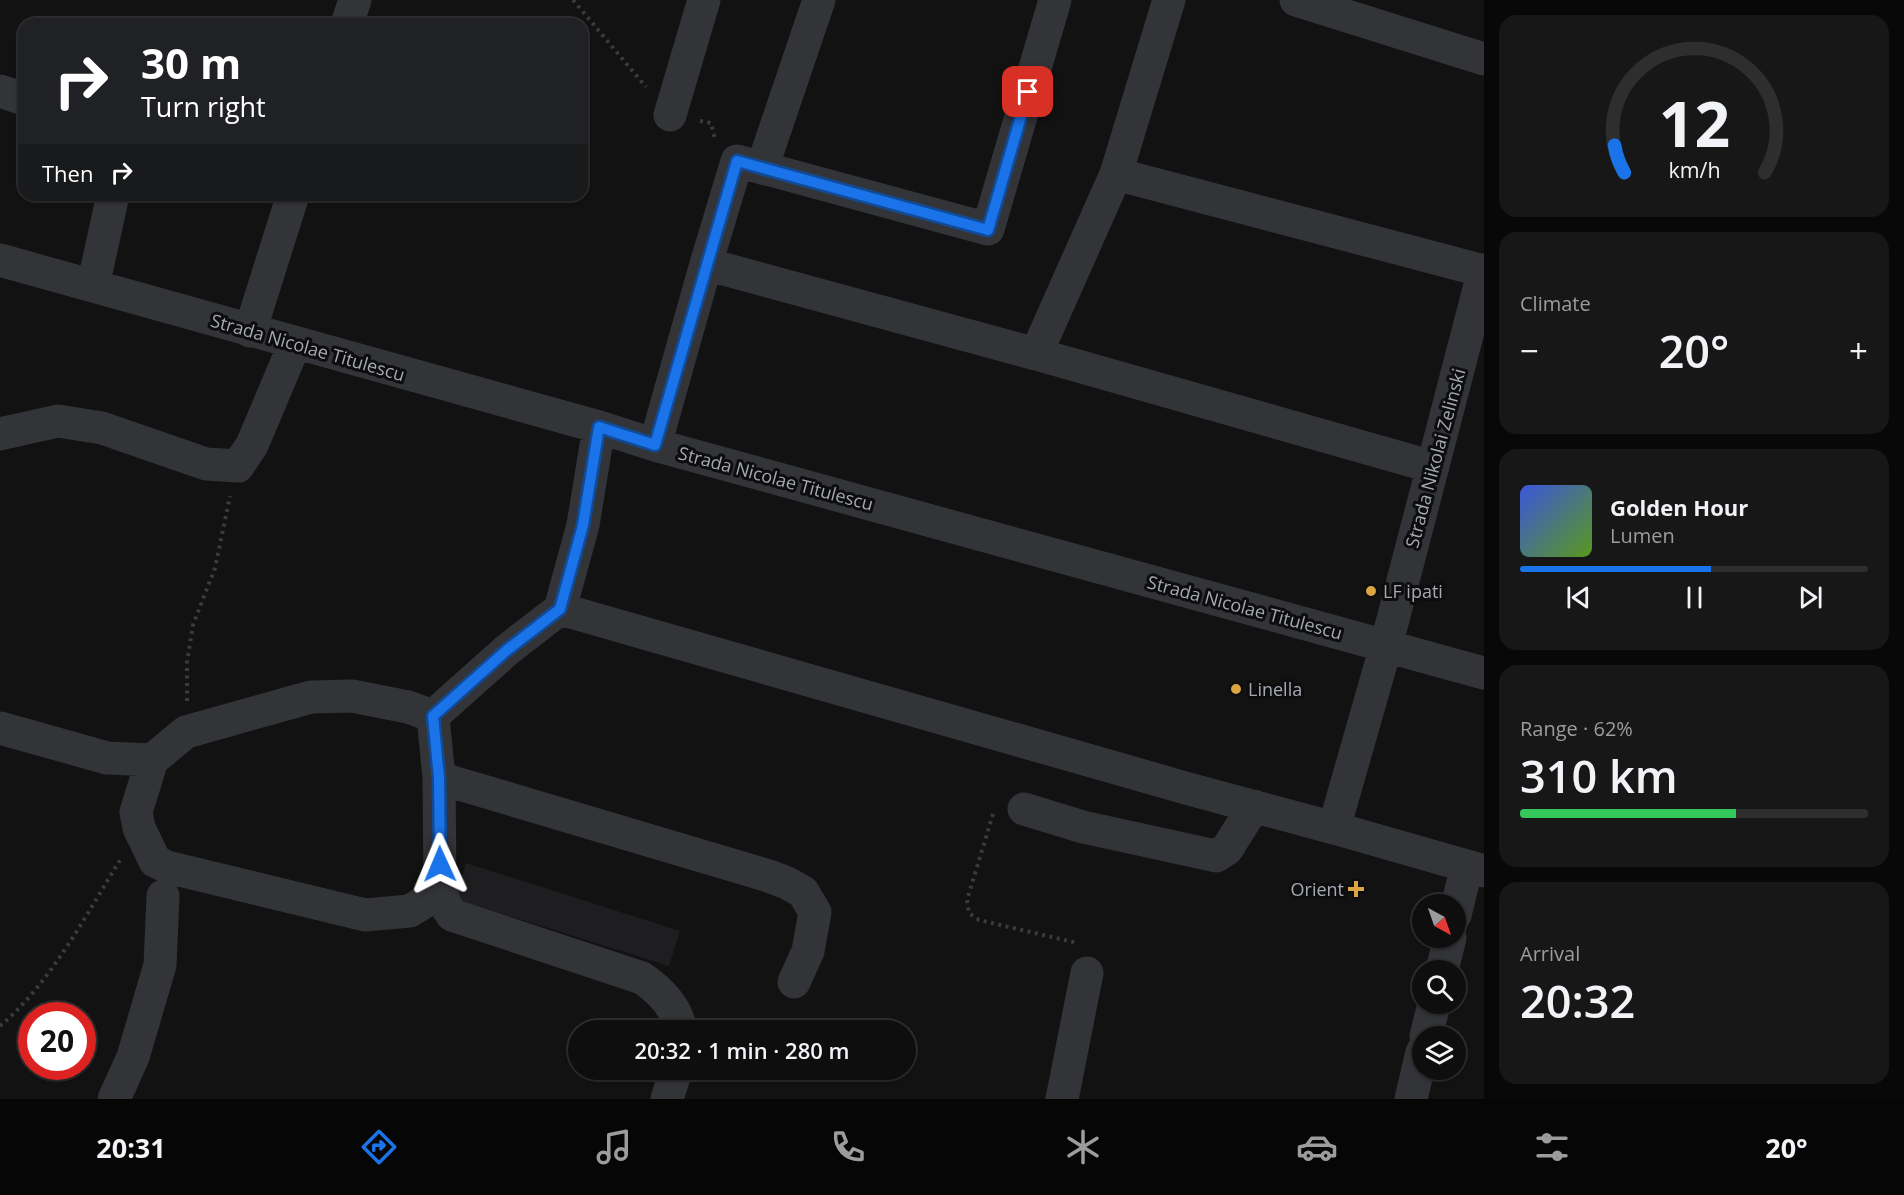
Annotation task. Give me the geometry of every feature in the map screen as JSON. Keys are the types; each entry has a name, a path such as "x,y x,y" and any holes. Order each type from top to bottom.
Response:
{"street":[{"path":"349,18 355,0"},
{"path":"670,115 704,0"},
{"path":"762,168 819,0"},
{"path":"655,445 737,161 988,230 1055,0"},
{"path":"1036,354 1116,174 1169,0"},
{"path":"1296,0 1341,7 1484,59"},
{"path":"0,91 18,97"},
{"path":"1116,174 1484,271"},
{"path":"93,286 111,201"},
{"path":"250,331 291,201"},
{"name":"Strada Nicolae Titulescu","path":"0,260 599,427 655,445 1484,673"},
{"path":"706,264 1036,354 1433,467"},
{"name":"Strada Nikolai Zelinski","path":"1334,828 1386,646 1484,271"},
{"path":"0,434 58,421 102,428 206,465 238,466 252,445 295,343"},
{"path":"433,716 507,650 560,609 583,525 599,427"},
{"path":"560,609 1475,869 1464,894"},
{"path":"433,716 408,707 352,696 311,697 186,732 152,760 136,812 139,828 155,861 167,867 366,915 410,911 447,903 642,978 655,986 664,996 678,1020"},
{"path":"433,716 447,903"},
{"path":"0,728 107,758 152,760"},
{"path":"439,778 787,883 803,892 815,912 808,951 794,982"},
{"path":"1024,809 1083,827 1216,856 1227,849 1254,806"},
{"path":"114,1099 133,1057 160,965 163,896"},
{"path":"1062,1099 1087,973"},
{"path":"667,1099 673,1080"},
{"path":"1411,1099 1415,1080"}],"path":[{"path":"186,732 187,662 193,626 215,568 238,466"},
{"path":"1024,809 1008,804 993,811 967,900 969,913 979,920 1073,942 1088,953 1087,973"},
{"path":"0,1026 57,963 139,828"}],"shaded area":[{"path":"466,863 680,931 669,966 455,899"}],"place":[{"name":"LF ipati","path":"1371,591"},
{"name":"Linella","path":"1236,689"},
{"name":"Orient","path":"1356,889"}],"route":[{"path":"440,864 439,778 433,716 507,650 560,609 583,525 599,427 655,445 737,161 988,230 1028,92"}]}
